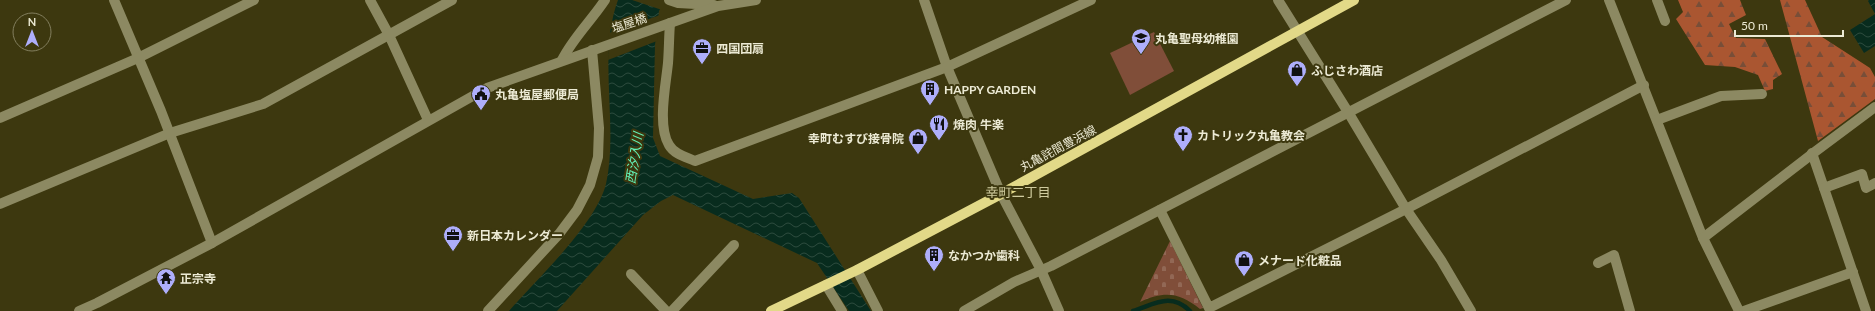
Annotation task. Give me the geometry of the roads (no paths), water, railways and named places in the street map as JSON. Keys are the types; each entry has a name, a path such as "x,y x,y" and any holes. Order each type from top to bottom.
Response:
{"main road":[{"name":"丸亀詫間豊浜線","path":"771,311 857,270 1001,194 1354,0"}],"street":[{"path":"114,0 170,133 212,243"},
{"path":"0,118 138,58 254,0"},
{"path":"370,0 389,36 428,120"},
{"path":"0,204 170,133 263,104 452,0"},
{"path":"562,60 570,44 594,17 605,0"},
{"path":"670,0 678,3 721,3 756,0"},
{"path":"924,0 947,67 1001,194 1041,270 1059,311"},
{"path":"668,24 668,64 664,88 664,134 669,145 675,152 694,161 947,67 1091,0"},
{"path":"1278,0 1406,209 1441,260 1471,311"},
{"path":"964,311 1014,282 1051,266 1566,0"},
{"path":"1609,0 1644,85 1703,238 1739,311"},
{"path":"1657,0 1664,21"},
{"name":"塩屋橋","path":"79,311 99,307 487,88 562,60 668,24 721,3"},
{"path":"488,311 558,234 577,210 590,185 598,156 599,128 597,48"},
{"path":"1160,210 1209,308 1406,209 1644,85"},
{"path":"1657,120 1721,96 1762,94"},
{"path":"1703,238 1812,153 1875,107"},
{"path":"1812,153 1866,311"},
{"path":"1824,188 1862,174 1866,188 1875,182"},
{"path":"672,311 734,245"},
{"path":"1598,263 1614,255 1630,311"},
{"path":"857,270 878,311"},
{"path":"1744,311 1853,272"},
{"path":"631,274 666,311"},
{"path":"826,285 842,311"}],"water":[{"name":"西汐入川","path":"618,0 665,0 659,11 655,45 653,138 660,156 753,199 792,193 799,198 871,311 849,311 817,263 673,195 661,201 643,215 557,311 509,311 564,250 591,216 600,200 606,184 610,138 608,67 609,44 612,22"},
{"path":"1875,0 1875,14 1868,1"},
{"path":"1875,14 1875,46 1864,53 1850,30"}],"waterway":[{"path":"1133,311 1163,301 1176,302 1183,305 1190,311"}],"place":[{"name":"丸亀聖母幼稚園","path":"1141,55"},
{"name":"四国団扇","path":"702,65"},
{"name":"ふじさわ酒店","path":"1297,87"},
{"name":"HAPPY GARDEN","path":"930,106"},
{"name":"丸亀塩屋郵便局","path":"481,111"},
{"name":"焼肉 牛楽","path":"939,141"},
{"name":"カトリック丸亀教会","path":"1183,152"},
{"name":"幸町むすび接骨院","path":"918,155"},
{"name":"新日本カレンダー","path":"453,252"},
{"name":"なかつか歯科","path":"934,272"},
{"name":"メナード化粧品","path":"1244,277"},
{"name":"正宗寺","path":"166,295"}],"district":[{"name":"幸町二丁目","path":"1018,192"}]}
